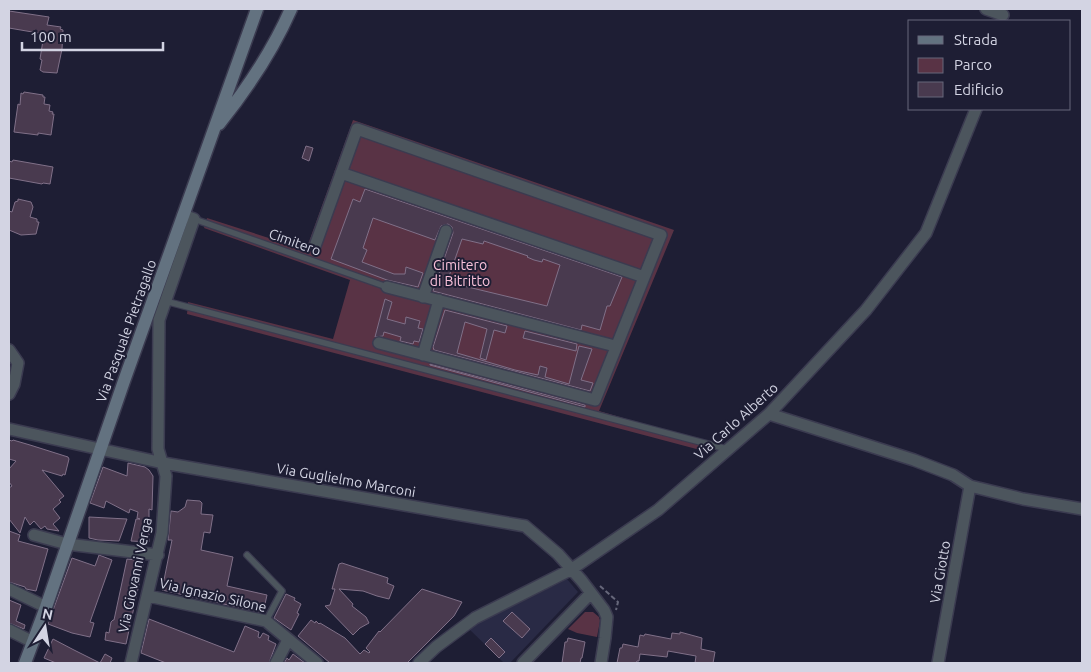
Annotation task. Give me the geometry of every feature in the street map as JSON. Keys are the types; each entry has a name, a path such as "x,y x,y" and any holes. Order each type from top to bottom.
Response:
{"main road":[{"name":"Via Pasquale Pietragallo","path":"25,663 100,450 153,318 189,217 212,134 258,9"},
{"path":"212,134 243,94 287,12"}],"street":[{"path":"986,9 1003,15"},
{"name":"Via Carlo Alberto","path":"418,663 475,618 572,569 658,510 769,414 866,310 926,233 976,110"},
{"path":"315,246 357,129 661,235 595,400 379,342"},
{"path":"341,173 644,277"},
{"name":"Via Giovanni Verga","path":"131,663 158,555 162,533 166,476 158,449 153,318 165,301 189,217"},
{"path":"423,297 446,231"},
{"path":"388,287 615,346"},
{"path":"423,355 438,300"},
{"path":"9,350 18,363 14,384 9,394"},
{"path":"769,414 914,460 953,475 970,486 1023,500 1082,509"},
{"name":"Via Guglielmo Marconi","path":"9,428 163,463 526,526 572,569 604,610 606,638 601,663"},
{"name":"Via Giotto","path":"938,663 970,486"},
{"path":"34,535 67,544 158,555"},
{"path":"9,589 46,607"},
{"path":"523,663 591,593"},
{"name":"Via Ignazio Silone","path":"148,596 266,621 317,663"},
{"path":"9,630 33,642"},
{"path":"276,663 288,640"}],"lane":[{"name":"Cimitero","path":"189,217 388,287"},
{"path":"165,301 727,449"},
{"path":"247,554 282,591 266,621"}],"shaded area":[{"path":"567,579 578,592 510,663 504,663 468,628 530,598"}],"green space":[{"name":"Cimitero di Bitritto","path":"353,120 674,230 599,411 709,443 704,451 187,314 188,302 333,339 350,280 204,228 207,218 306,250"},
{"path":"585,612 593,612 599,617 597,637 568,629"}],"building":[{"path":"9,11 49,17 47,25 61,27 60,29 63,30 62,49 57,73 40,70 44,34 9,28"},
{"path":"24,92 45,97 44,104 50,105 49,111 54,114 51,135 14,132 18,104 20,105 21,93 23,94"},
{"path":"306,146 313,148 309,161 302,158"},
{"path":"13,160 53,167 50,184 9,178 9,161 12,162"},
{"path":"365,189 622,277 610,306 607,306 600,330 582,325 581,330 433,291 453,233 452,227 448,224 441,226 435,240 373,218 363,248 367,250 362,262 394,274 405,274 406,267 423,273 418,287 387,280 331,259 353,199 360,202","holes":["462,239 483,244 484,241 528,256 534,260 542,262 543,259 560,265 547,306 447,282"]},
{"path":"18,199 31,202 33,207 30,217 37,219 37,222 39,222 36,234 21,235 9,230 9,211 12,212"},
{"path":"385,299 392,302 387,319 405,324 406,317 420,321 418,328 423,329 419,342 414,341 413,344 400,341 401,337 384,332 383,336 375,337"},
{"path":"445,310 507,326 505,333 494,330 486,360 480,358 487,329 465,322 457,353 515,370 538,375 540,366 547,368 545,377 569,384 579,346 592,349 581,380 593,383 590,391 434,350 433,347"},
{"path":"525,331 577,344 576,351 523,338"},
{"path":"430,365 585,405 585,407"},
{"path":"9,440 68,457 65,475 63,474 62,476 42,470 64,496 59,500 61,502 53,509 60,518 53,524 59,531 47,529 45,526 41,529 34,521 30,525 25,517 20,533 9,519 9,488 12,486 9,482 9,469 16,461 9,459"},
{"path":"128,463 145,467 153,476 152,510 149,509 149,542 131,541 136,519 140,519 137,518 138,512 130,509 129,513 106,501 104,508 90,503 103,467 127,476"},
{"path":"187,500 200,501 202,503 201,514 213,515 210,533 204,532 201,550 233,557 227,586 267,595 263,613 162,590 172,540 168,540 171,511 178,512 185,507"},
{"path":"89,517 127,519 119,541 89,538"},
{"path":"9,531 20,535 18,541 48,549 36,591 9,582"},
{"path":"99,555 112,560 90,622 94,623 90,637 72,633 48,624 72,558 95,566"},
{"path":"127,559 144,561 126,644 105,640 106,632 109,633 111,622 114,620"},
{"path":"342,563 388,578 387,583 394,586 389,599 363,591 339,589 353,604 352,606 366,617 369,623 353,635 325,606 330,605 339,564"},
{"path":"422,589 462,602 454,616 407,663 330,663 298,636 311,620 315,623 316,621 345,638 360,654 364,650 369,653 366,648 379,631"},
{"path":"286,594 295,598 294,600 301,604 297,613 299,614 291,630 274,618"},
{"path":"9,600 21,605 16,621 25,625 24,629 9,623"},
{"path":"512,612 530,629 522,638 503,621"},
{"path":"149,619 234,652 245,626 259,632 258,637 260,638 263,633 269,636 268,640 276,644 269,663 166,663 141,653"},
{"path":"680,632 702,638 701,649 715,652 713,663 695,663 696,656 668,651 667,657 640,654 639,661 636,663 617,663 620,648 622,648 623,644 638,647 640,635 644,636 645,634 671,639 672,633 680,634"},
{"path":"491,638 505,652 499,658 485,644"},
{"path":"568,638 585,642 580,663 562,663 565,642 567,642"},
{"path":"53,639 100,663 56,663 44,658"},
{"path":"105,654 112,658 110,663 100,663"},
{"path":"293,654 305,663 284,663"}]}
